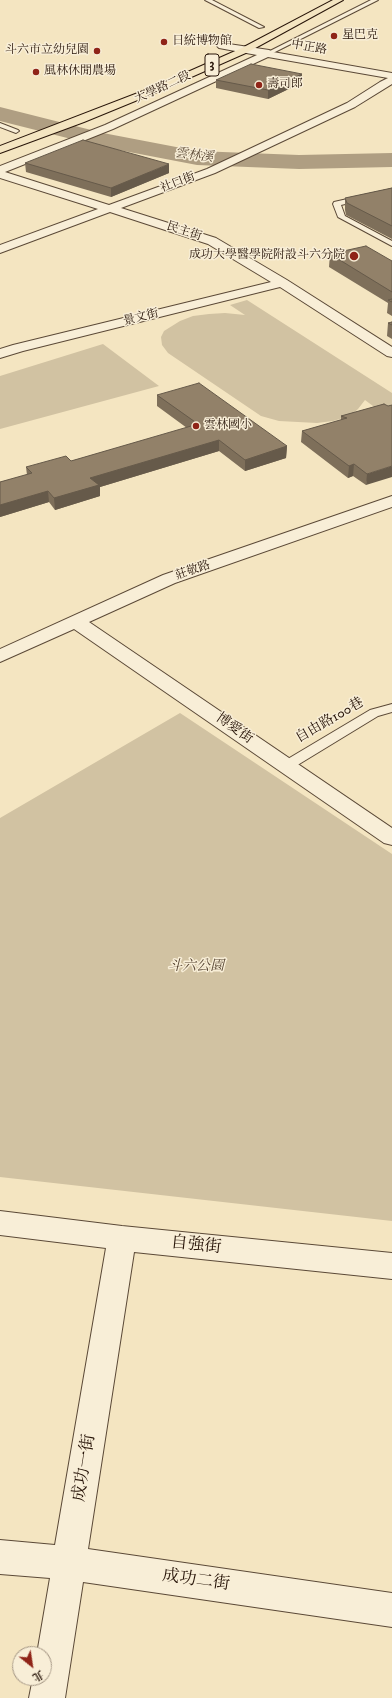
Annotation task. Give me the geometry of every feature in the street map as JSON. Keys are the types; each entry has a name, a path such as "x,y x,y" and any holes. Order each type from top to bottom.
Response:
{"main road":[{"name":"大學路二段","path":"0,150 80,120 245,50 339,0"},
{"path":"248,33 264,25"},
{"name":"3","path":"218,47 235,40"},
{"path":"0,136 22,128"}],"street":[{"name":"中正路","path":"218,47 269,53 392,76"},
{"name":"大學路二段","path":"0,170 72,143 109,127 269,53"},
{"name":"社口街","path":"0,249 211,171 350,105 382,84 392,80"},
{"name":"民主街","path":"0,174 212,241 282,283 392,353"},
{"name":"景文街","path":"0,354 18,348 282,283"},
{"path":"0,340 18,348"},
{"name":"莊敬路","path":"0,656 169,580 392,501"},
{"name":"博愛街","path":"75,621 392,838"},
{"name":"自強街","path":"0,1223 122,1238 392,1266"},
{"name":"成功一街","path":"46,1698 70,1563 122,1238"},
{"name":"成功二街","path":"0,1557 70,1563 392,1610"}],"lane":[{"path":"208,0 264,25"},
{"name":"大學路二段","path":"269,53 375,0"},
{"path":"0,125 22,128"},
{"path":"392,191 337,204 342,217 392,244"},
{"name":"自由路100巷","path":"286,766 374,713 392,708"}],"green space":[{"path":"247,300 392,393 392,408 381,412 365,400 350,416 333,421 317,423 279,421 261,416 168,353 162,345 161,337 164,331 180,321 193,316 209,314 225,313 245,315 230,305"},
{"path":"103,344 159,386 0,429 0,376"},
{"name":"斗六公園","path":"180,713 392,854 392,1221 0,1177 0,818"}],"building":[{"path":"251,64 302,74 268,90 216,80"},
{"path":"83,140 169,164 111,188 25,163"},
{"path":"392,188 392,226 347,203 345,198"},
{"path":"366,246 392,261 392,292 330,254"},
{"path":"199,383 287,446 245,460 219,440 90,478 99,485 54,498 48,491 0,505 0,482 32,473 26,467 66,456 71,461 198,424 157,395"},
{"path":"384,404 388,406 392,405 392,466 367,474 354,464 349,466 302,431 347,418 341,416"}],"waterway":[{"name":"雲林溪","path":"0,114 103,140 197,158 299,162 392,160"}],"place":[{"name":"星巴克","path":"334,36"},
{"name":"日統博物館","path":"164,42"},
{"name":"斗六市立幼兒園","path":"97,51"},
{"name":"風林休閒農場","path":"36,72"},
{"name":"壽司郎","path":"259,85"},
{"name":"成功大學醫學院附設斗六分院","path":"354,256"},
{"name":"雲林國小","path":"196,426"}]}
